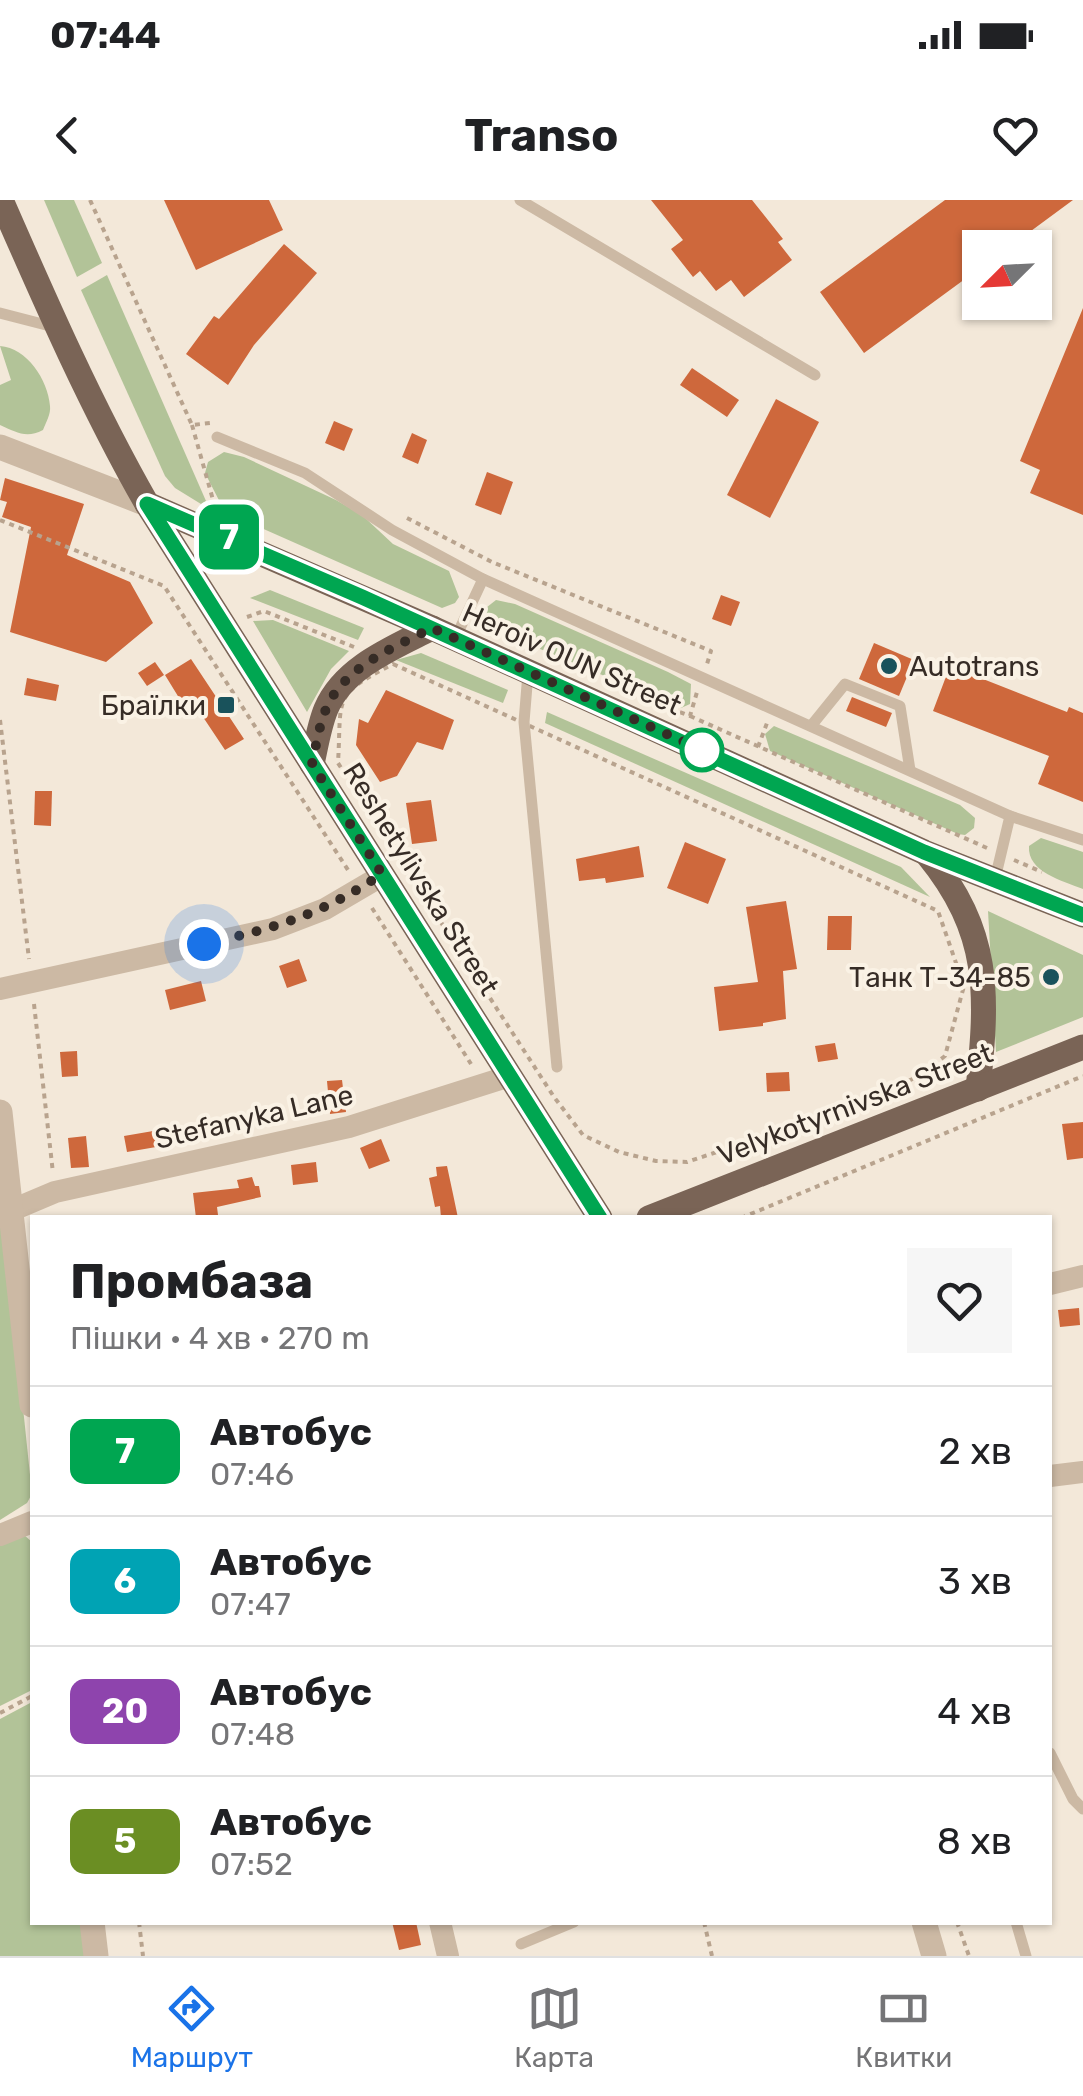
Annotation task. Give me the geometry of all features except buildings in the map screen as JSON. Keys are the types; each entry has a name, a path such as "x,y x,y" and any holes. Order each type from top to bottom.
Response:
{"main road":[{"name":"Reshetylivska Street","path":"1,200 56,328 147,504 598,1215"},
{"name":"Heroiv OUN Street","path":"147,504 443,633 924,852 998,867 1083,915"},
{"path":"312,764 324,713 342,682 376,657 443,633"},
{"path":"924,852 952,884 979,955 985,1012 978,1089"},
{"name":"Velykotyrnivska Street","path":"657,1215 1083,1048"}],"street":[{"path":"0,447 147,504"},
{"path":"0,989 274,928 325,910 382,874"},
{"name":"Stefanyka Lane","path":"5,1213 55,1192 349,1127 510,1076"},
{"path":"0,1112 5,1213 30,1391"},
{"path":"1052,1284 1083,1276"},
{"path":"1052,1476 1083,1472"},
{"path":"0,1535 30,1523"},
{"path":"92,1925 96,1956"},
{"path":"441,1925 448,1956"},
{"path":"925,1925 934,1956"}],"lane":[{"path":"520,200 815,376"},
{"path":"0,313 56,328"},
{"path":"217,437 305,472 392,530 483,579 1010,816 1083,840"},
{"path":"443,633 483,579"},
{"path":"528,672 524,722 556,1067"},
{"path":"811,726 845,684 900,706 910,770"},
{"path":"998,867 1010,816"},
{"path":"1052,1756 1073,1799 1083,1809"},
{"path":"521,1944 567,1925"},
{"path":"1017,1925 1026,1956"}],"path":[{"path":"90,200 192,425 215,508"},
{"path":"192,425 226,424"},
{"path":"392,510 492,562 710,651 690,716"},
{"path":"0,520 164,586 485,1086"},
{"path":"247,617 264,612 362,650"},
{"path":"393,664 524,722 938,910 964,986 945,1056 915,1078 830,1114 687,1162 656,1161 618,1152 583,1134 558,1104 338,763 342,698 353,685 393,664"},
{"path":"645,698 758,746 998,867 1050,876"},
{"path":"758,746 773,709"},
{"path":"748,1215 1083,1076"},
{"path":"0,1713 30,1697"},
{"path":"139,1925 142,1956"},
{"path":"705,1925 712,1956"},
{"path":"959,1925 968,1956"}],"green space":[{"path":"44,200 74,200 102,263 77,277"},
{"path":"107,275 206,501 201,504 175,488 165,476 81,290"},
{"path":"0,346 27,359 40,376 50,406 43,430 37,433 16,432 0,425 0,385 11,380"},
{"path":"224,452 244,457 362,515 393,544 449,571 459,597 442,608 225,512 205,473 208,462"},
{"path":"270,590 364,628 358,640 250,598"},
{"path":"496,600 515,604 691,684 690,704 681,708 485,626 482,611"},
{"path":"273,620 349,651 331,669 307,712 253,621"},
{"path":"421,653 508,690 503,703 396,660"},
{"path":"547,712 901,867 930,897 545,723"},
{"path":"774,726 960,805 975,818 974,828 965,835 958,834 770,751 765,734"},
{"path":"1041,838 1083,852 1083,889 1048,874 1034,863 1029,846"},
{"path":"988,911 1083,955 1083,1017 996,1052"},
{"path":"4,1225 30,1498 0,1520 0,1226"},
{"path":"23,1534 30,1540 30,1691 0,1706 0,1541"},
{"path":"30,1703 30,1925 82,1925 86,1956 0,1956 0,1719"}],"bus line":[{"name":"7","path":"598,1215 147,504 362,597 924,852 1083,915"}],"place":[{"name":"Autotrans","path":"889,666"},
{"name":"Браїлки","path":"226,705"},
{"name":"Танк Т-34-85","path":"1051,977"}],"route":[{"path":"204,944 274,928 325,910 382,874 312,764 324,713 342,682 376,657 432,628 702,750"}]}
